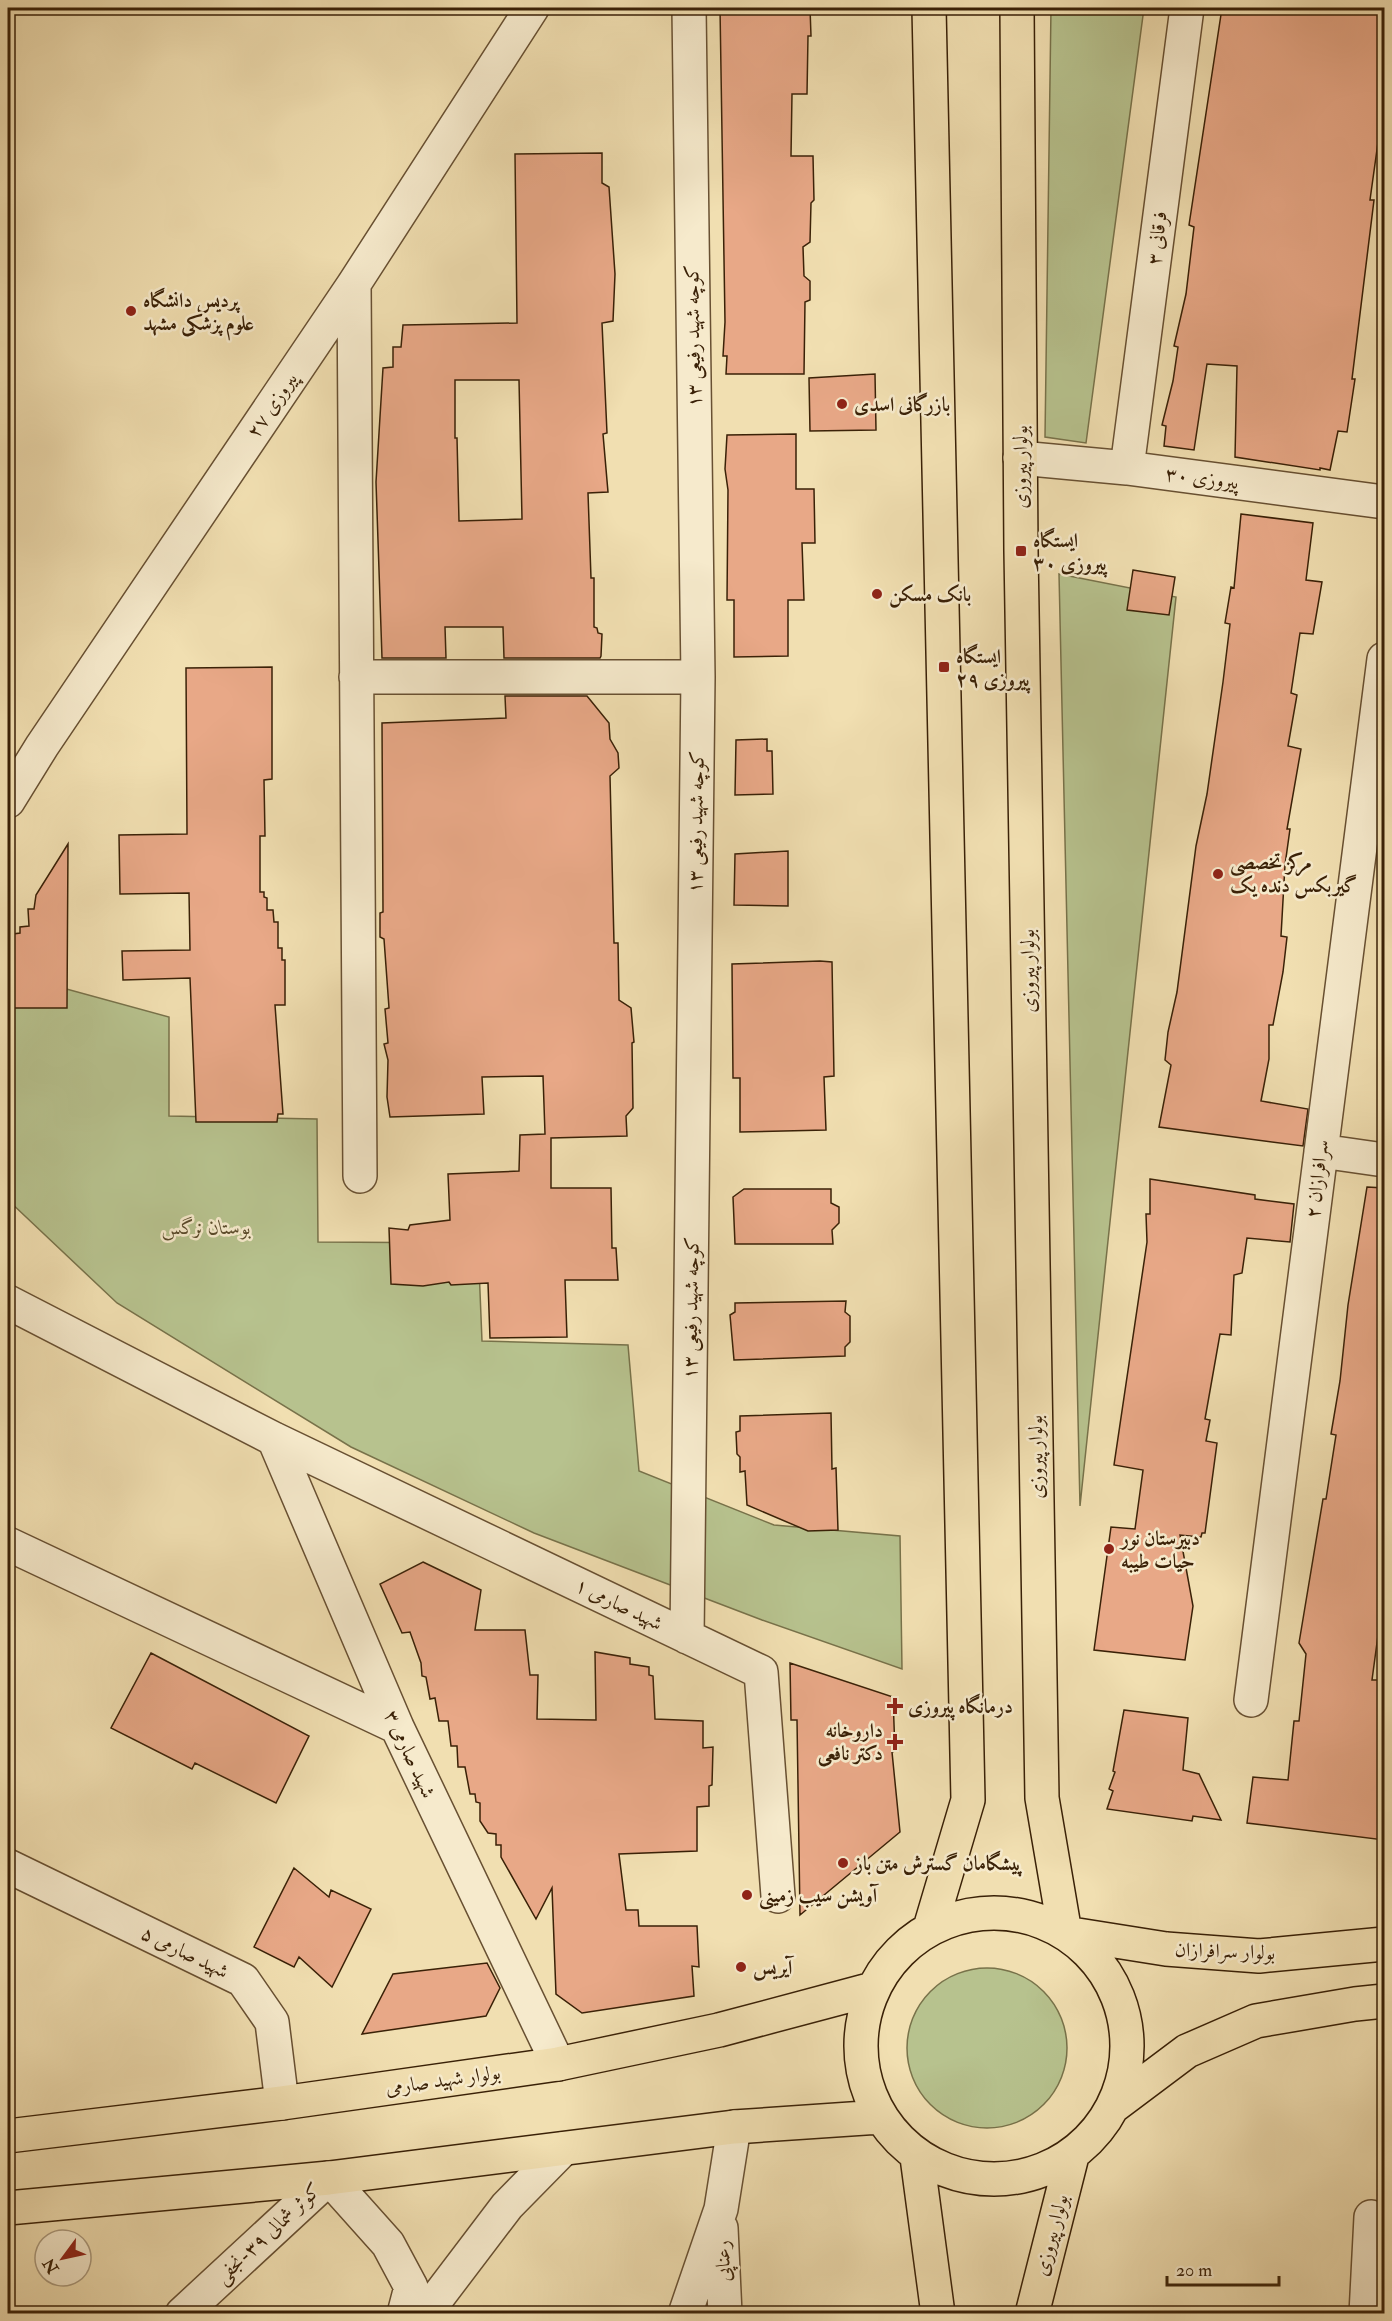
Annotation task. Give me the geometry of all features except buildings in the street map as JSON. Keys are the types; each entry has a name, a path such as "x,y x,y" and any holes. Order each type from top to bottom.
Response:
{"main road":[{"path":"929,8 968,1800 930,1928"},
{"name":"بولوار پیروزی","path":"1017,8 1020,458 1042,1798 1065,1933"},
{"path":"998,1912 1033,1918 1065,1933 1095,1959 1106,1975 1116,1991 1127,2028 1127,2067 1115,2105 1097,2133 1072,2156 1035,2174 995,2181 954,2175 917,2157 897,2139 880,2117 866,2087 860,2054 862,2020 873,1989 896,1954 930,1928 963,1916 998,1912"},
{"name":"بولوار سرافرازان","path":"1065,1933 1166,1949 1259,1956 1384,1944"},
{"name":"بولوار شهید صارمی","path":"8,2136 282,2103 558,2064 719,2030 873,1989"},
{"path":"1115,2105 1188,2051 1256,2021 1384,2001"},
{"path":"8,2208 328,2178 734,2127 880,2117"},
{"name":"بولوار پیروزی","path":"1032,2313 1072,2156"},
{"path":"917,2157 938,2313"}],"street":[{"name":"پیروزی ۲۷","path":"8,801 42,746 354,284 532,8"},
{"name":"کوچه شهید رفیعی ۱۳","path":"687,1637 698,677 689,8"},
{"name":"فرقانی ۳","path":"1127,468 1186,8"},
{"path":"354,284 360,1176"},
{"name":"پیروزی ۳۰","path":"1020,458 1127,468 1384,502"},
{"name":"سرافرازان ۲","path":"1251,1700 1384,659"},
{"path":"356,677 698,677"},
{"path":"1321,1151 1384,1160"},
{"name":"شهید صارمی ۱","path":"8,1302 274,1439 761,1672 778,1896"},
{"name":"شهید صارمی ۳","path":"274,1439 397,1727 558,2064"},
{"path":"8,1544 397,1727"},
{"name":"شهید صارمی ۵","path":"8,1866 243,1980 272,2022 282,2103"},
{"path":"685,2313 721,2209 734,2127"},
{"path":"425,2313 507,2206 563,2149"},
{"path":"328,2178 388,2244 411,2287 404,2313"},
{"name":"کوثر شمالی ۳۹-نجفی","path":"182,2313 328,2178"},
{"name":"رعناپی","path":"721,2209 725,2313"},
{"path":"1366,2313 1371,2217"}],"green space":[{"path":"1051,8 1144,8 1086,443 1045,437"},
{"path":"1059,574 1176,597 1080,1506"},
{"name":"بوستان نرگس","path":"8,973 169,1017 169,1116 317,1119 318,1242 478,1243 482,1341 628,1345 639,1471 774,1525 900,1536 902,1669 762,1620 534,1533 351,1447 117,1303 8,1200"},
{"path":"987,1968 1003,1969 1018,1974 1032,1981 1044,1991 1054,2003 1061,2017 1066,2032 1066,2064 1061,2079 1054,2093 1044,2105 1032,2115 1018,2122 1003,2127 987,2128 971,2127 956,2122 942,2115 930,2105 920,2093 913,2079 908,2064 907,2048 908,2032 913,2017 920,2003 930,1991 942,1981 956,1974 971,1969"}],"place":[{"name":"پردیس دانشگاه علوم پزشکی مشهد","path":"131,311"},
{"name":"بازرگانی اسدی","path":"842,404"},
{"name":"ایستگاه پیروزی ۳۰","path":"1021,551"},
{"name":"بانک مسکن","path":"877,594"},
{"name":"ایستگاه پیروزی ۲۹","path":"944,667"},
{"name":"مرکز تخصصی گیربکس دنده یک","path":"1218,874"},
{"name":"دبیرستان نور حیات طیبه","path":"1109,1549"},
{"name":"درمانگاه پیروزی","path":"895,1706"},
{"name":"داروخانه دکتر نافعی","path":"895,1742"},
{"name":"پیشگامان گسترش متن باز","path":"843,1863"},
{"name":"آویشن سیب زمینی","path":"747,1895"},
{"name":"آیریس","path":"741,1967"}]}
